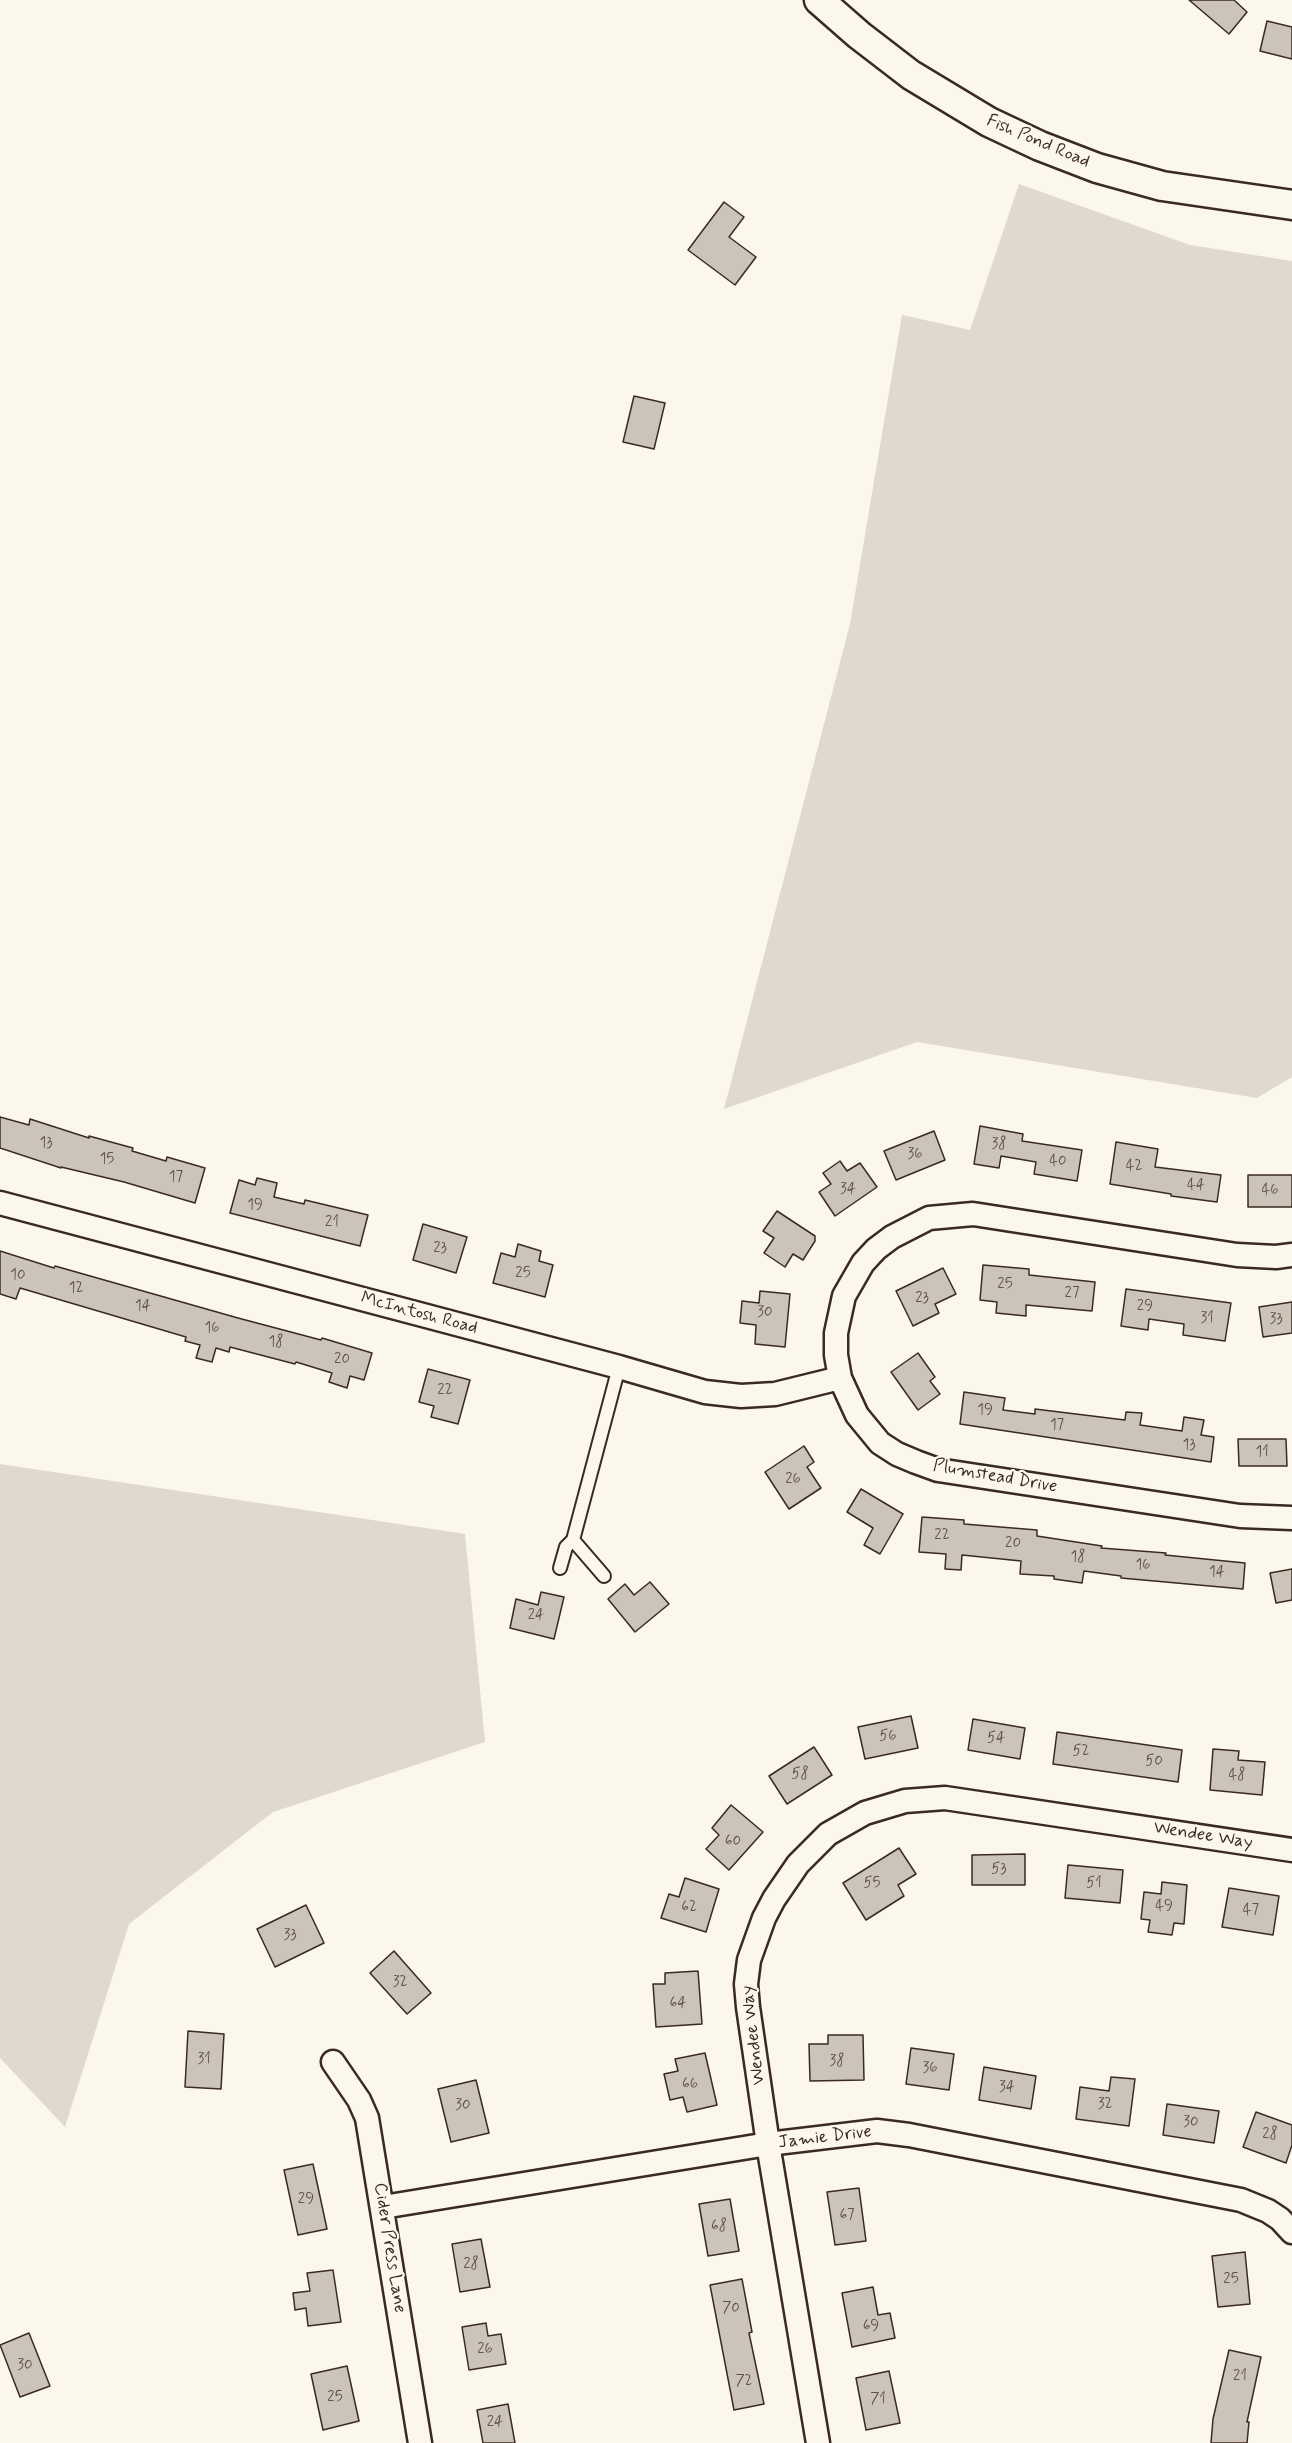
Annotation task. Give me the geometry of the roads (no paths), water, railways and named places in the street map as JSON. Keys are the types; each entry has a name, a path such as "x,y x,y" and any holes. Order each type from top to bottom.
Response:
{"street":[{"name":"Fish Pond Road","path":"819,0 886,57 921,82 989,122 1040,146 1097,168 1162,186 1292,206"},
{"name":"McIntosh Road","path":"0,1203 619,1367 705,1392 741,1396 775,1394 840,1378"},
{"name":"Plumstead Drive","path":"1292,1255 1266,1257 1237,1255 973,1214 952,1214 928,1218 876,1249 852,1278 838,1314 836,1333 836,1355 840,1378 857,1415 880,1443 897,1454 938,1470 1240,1516 1292,1518"},
{"name":"Wendee Way","path":"818,2443 768,2144 746,1984 749,1960 764,1918 785,1882 812,1849 828,1834 847,1823 885,1806 905,1801 945,1798 1292,1850"},
{"name":"Cider Press Lane","path":"333,2062 359,2100 367,2118 420,2443"},
{"name":"Jamie Drive","path":"382,2207 768,2144 862,2132 891,2131 1241,2200 1268,2211 1280,2219 1292,2232"}],"lane":[{"path":"560,1568 566,1546 573,1540 619,1367"},
{"path":"573,1540 604,1576"}]}
